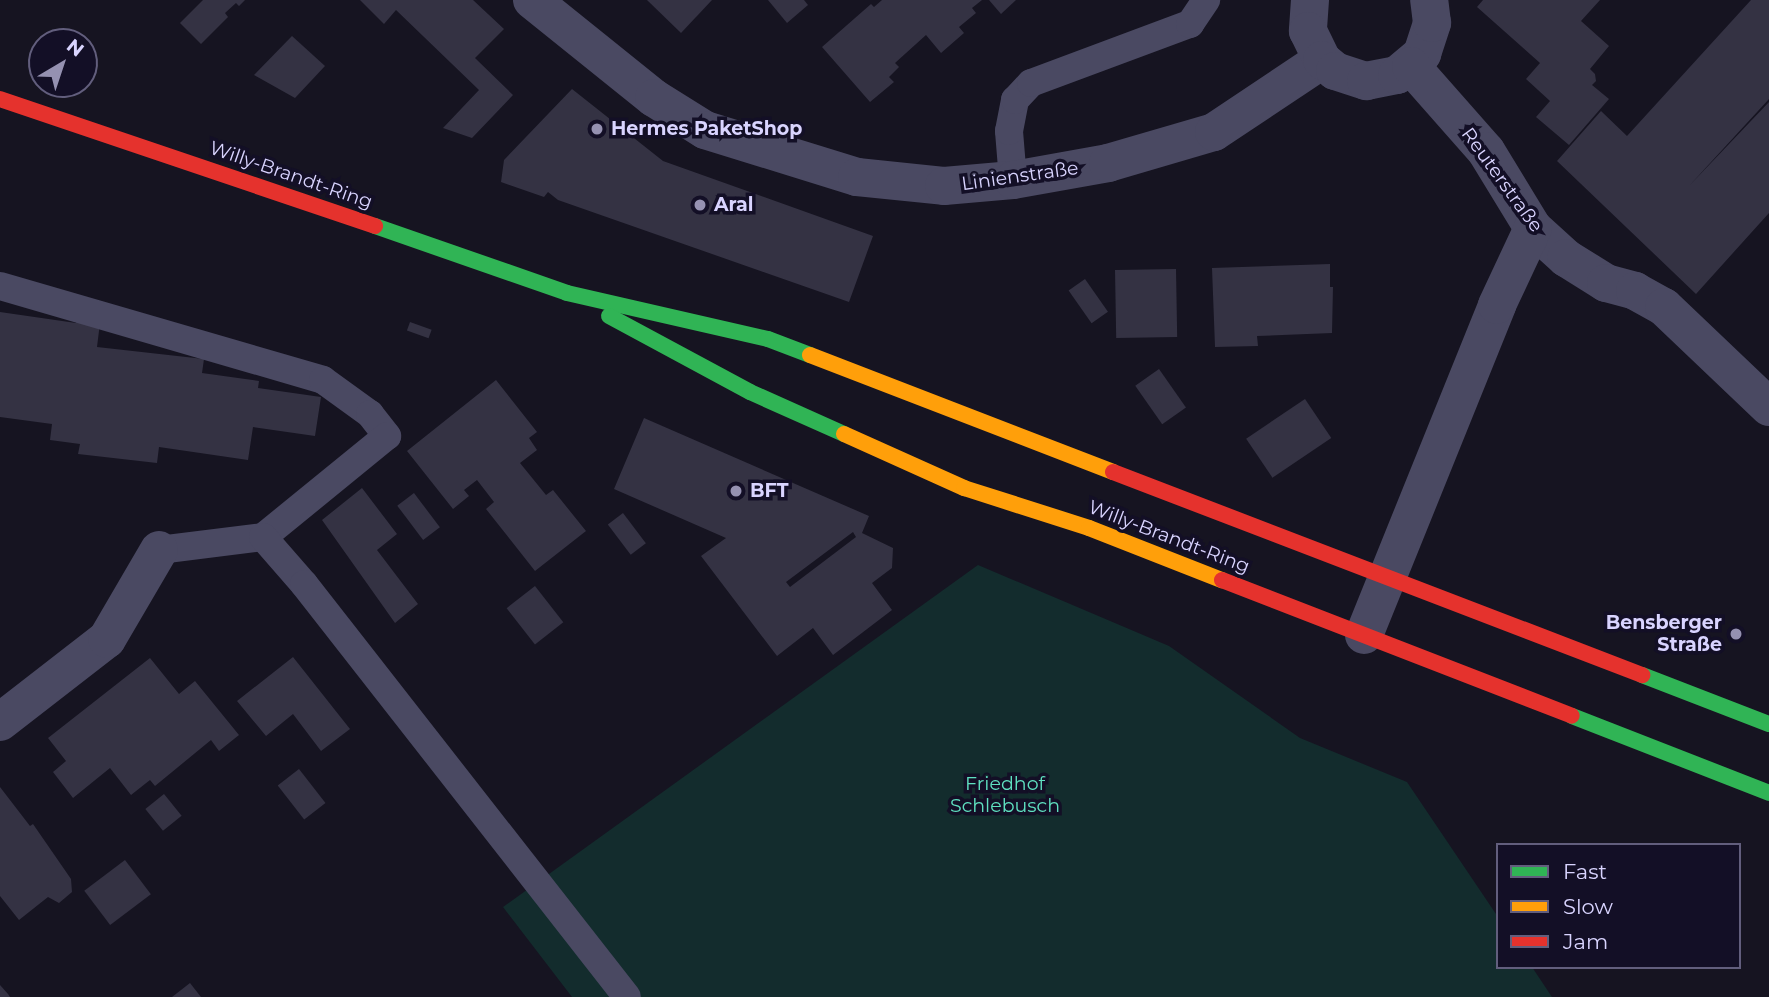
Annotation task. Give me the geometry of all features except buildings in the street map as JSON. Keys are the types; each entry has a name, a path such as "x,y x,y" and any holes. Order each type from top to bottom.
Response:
{"main road":[{"name":"Willy-Brandt-Ring","path":"0,99 282,193 567,293 768,339 1769,724"},
{"name":"Willy-Brandt-Ring","path":"567,293 750,391 964,488 1089,528 1769,793"}],"street":[{"name":"Linienstraße","path":"532,0 654,98 705,130 857,177 944,186 1013,180 1108,163 1214,132 1322,60"},
{"path":"1310,0 1308,31 1322,60 1342,75 1366,81 1382,80 1411,66 1429,39 1432,23 1429,0"},
{"name":"Reuterstraße","path":"1411,66 1486,151 1533,228 1566,258 1586,271 1664,307 1769,407"},
{"path":"1364,635 1497,305 1533,228"},
{"path":"0,722 107,639 159,550"}],"lane":[{"path":"1013,180 1009,131 1015,100 1031,83 1190,24 1206,0"},
{"path":"0,286 323,380 370,414 387,436 263,537 159,550"},
{"path":"263,537 304,584 627,997"}],"green space":[{"name":"Friedhof Schlebusch","path":"978,565 1169,646 1300,738 1407,782 1496,914 1496,969 1533,969 1552,997 572,997 503,907"}],"traffic: fast":[{"path":"375,226 567,293 768,339 810,355"},
{"path":"609,316 750,392 844,434"},
{"path":"1642,675 1769,724"},
{"path":"1572,716 1769,793"}],"traffic: slow":[{"path":"810,355 1113,472"},
{"path":"844,434 964,488 1089,528 1222,580"}],"traffic: jam":[{"path":"0,99 375,226"},
{"path":"1113,472 1642,675"},
{"path":"1222,580 1572,716"}],"place":[{"name":"Hermes PaketShop","path":"597,129"},
{"name":"Aral","path":"700,205"},
{"name":"BFT","path":"736,491"},
{"name":"Bensberger Straße","path":"1736,634"}]}
